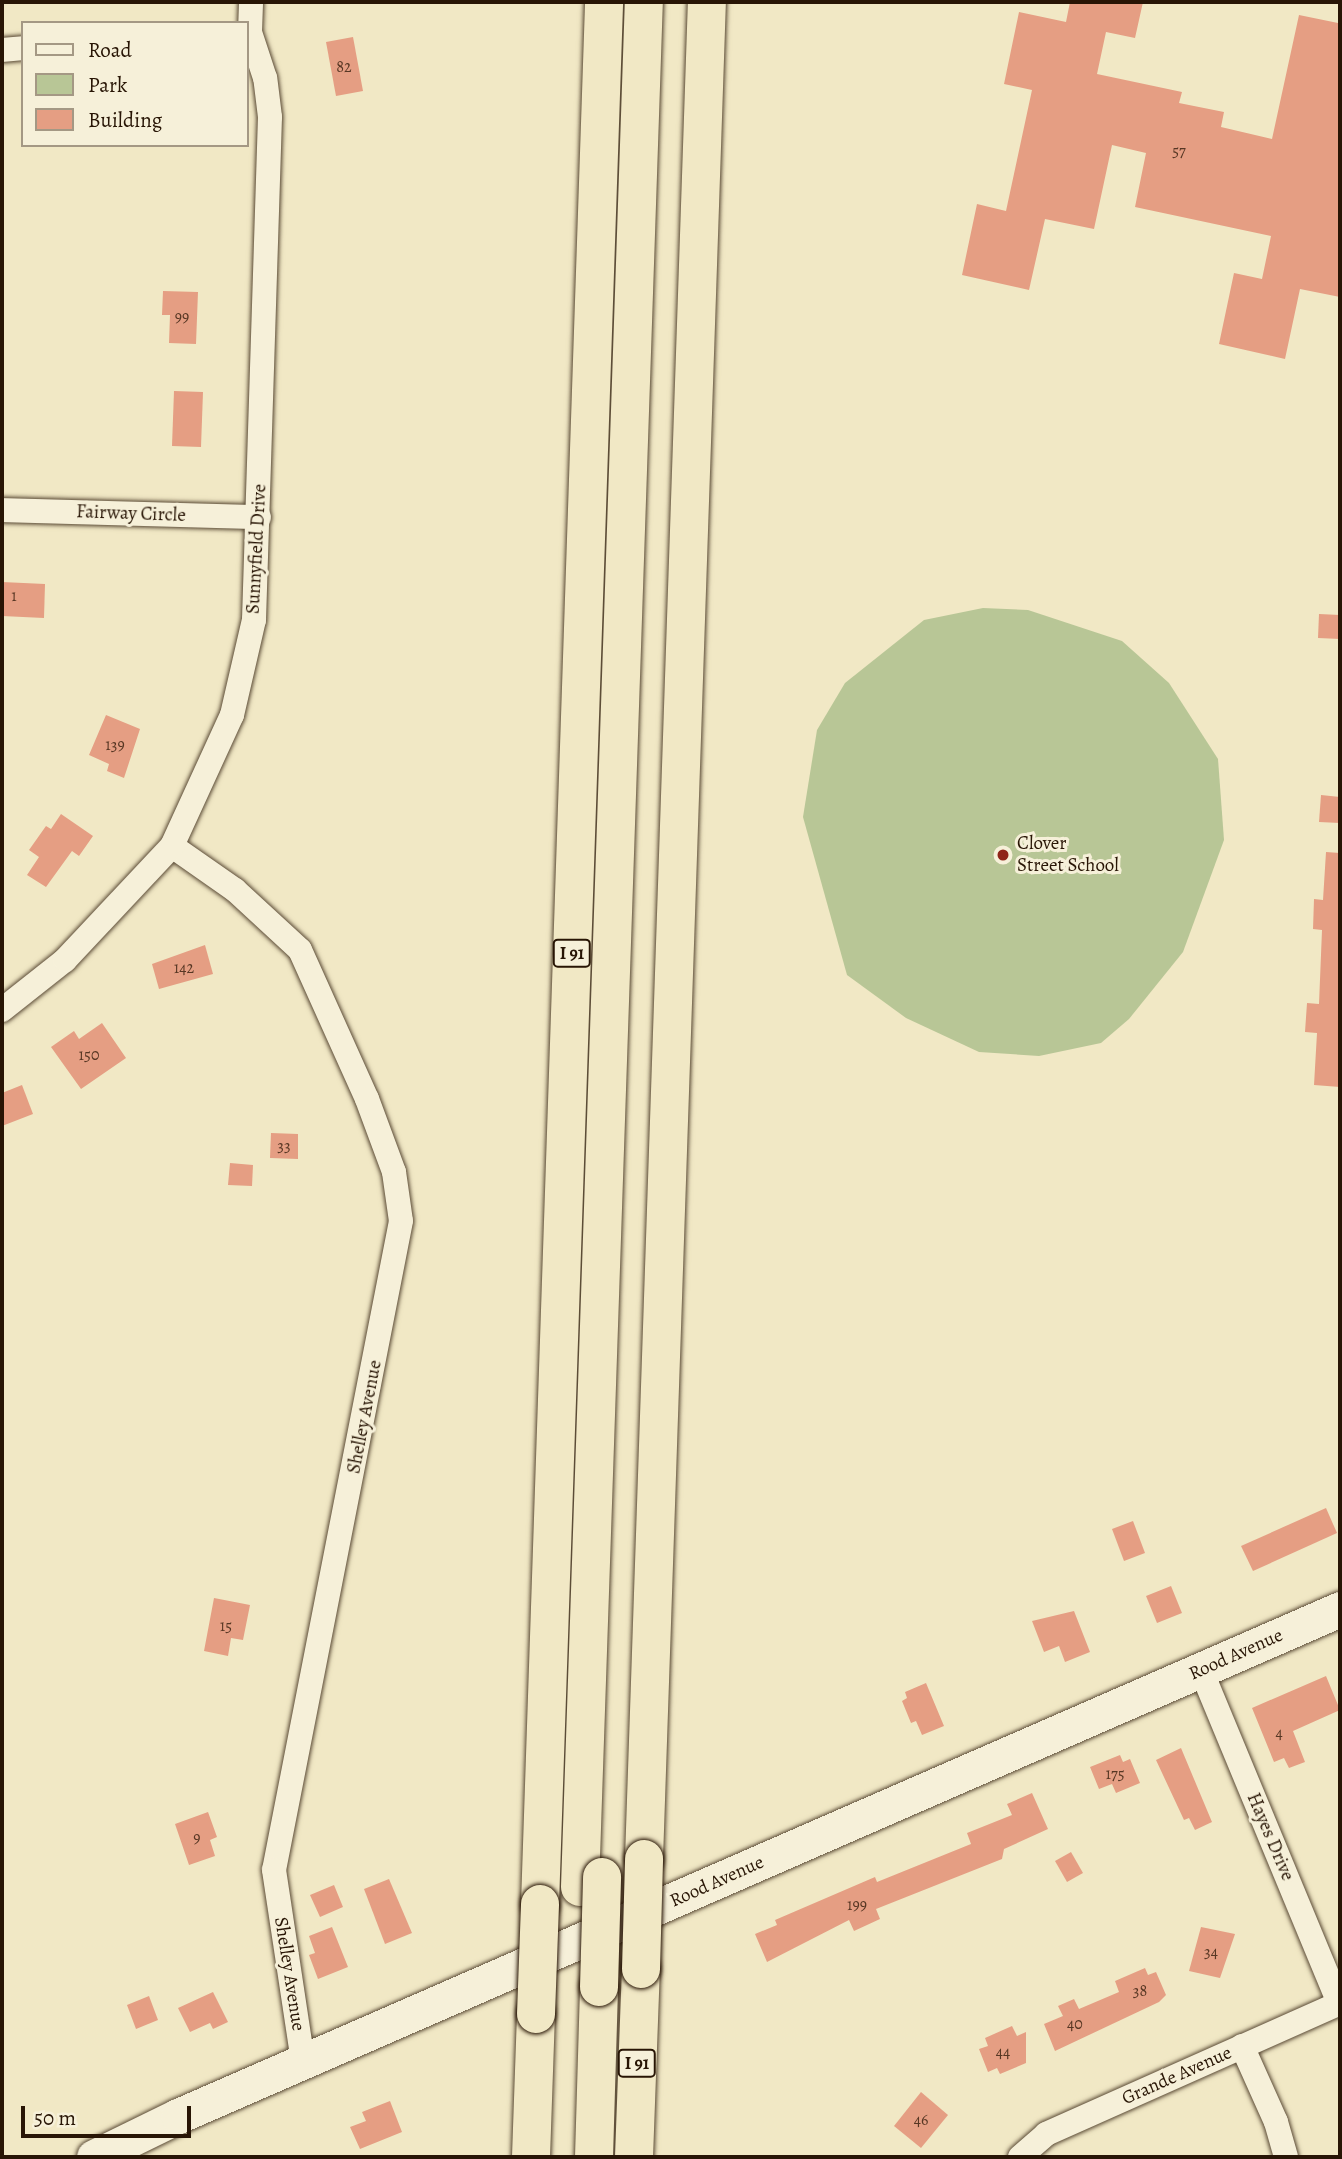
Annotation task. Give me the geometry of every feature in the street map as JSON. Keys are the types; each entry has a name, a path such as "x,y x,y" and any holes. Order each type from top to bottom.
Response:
{"highway":[{"name":"I 91","path":"531,2157 604,2"},
{"path":"594,2157 588,1992 644,2"},
{"path":"591,1882 666,2"},
{"name":"I 91","path":"634,2157 707,2"},
{"path":"572,2157 588,1992"}],"street":[{"name":"Sunnyfield Drive","path":"2,1010 65,960 172,846 232,715 254,620 260,517 270,117 265,78 249,32 251,2"},
{"path":"2,50 21,48"},
{"name":"Fairway Circle","path":"2,510 260,517"},
{"name":"Shelley Avenue","path":"172,846 236,890 300,950 372,1111 394,1172 401,1222 274,1870 303,2062"},
{"name":"Rood Avenue","path":"94,2157 303,2062 1340,1609"},
{"name":"Hayes Drive","path":"1201,1670 1340,2003"},
{"name":"Grande Avenue","path":"1020,2157 1046,2134 1340,2003"},
{"path":"1242,2046 1276,2122 1286,2157"}],"green space":[{"path":"983,608 1028,610 1122,641 1169,683 1218,759 1224,840 1183,952 1129,1019 1101,1043 1039,1056 979,1052 906,1018 847,975 803,817 817,730 845,683 924,620"}],"building":[{"path":"1070,2 1143,2 1135,38 1106,32 1097,74 1182,92 1179,103 1224,112 1221,127 1272,139 1299,15 1338,23 1340,297 1300,289 1285,359 1219,344 1234,273 1262,279 1271,236 1135,207 1146,153 1112,145 1094,229 1045,219 1029,290 962,275 977,204 1006,211 1032,90 1004,84 1019,12 1066,22"},
{"path":"353,37 363,91 336,96 326,42"},
{"path":"163,291 198,292 196,344 169,343 170,315 162,315"},
{"path":"174,391 203,392 201,447 172,446"},
{"path":"2,582 45,584 44,618 2,616"},
{"path":"1319,614 1340,615 1340,639 1318,638"},
{"path":"106,715 140,729 124,778 107,771 109,764 89,755"},
{"path":"1321,795 1340,797 1340,823 1319,822"},
{"path":"61,814 93,836 79,856 72,851 46,887 27,875 39,857 29,850 46,826 51,829"},
{"path":"1326,852 1340,853 1340,1087 1314,1085 1317,1033 1305,1032 1307,1003 1319,1004 1322,930 1313,929 1314,899 1323,900"},
{"path":"205,945 213,974 159,989 152,964"},
{"path":"102,1023 126,1058 81,1089 51,1047 74,1031 79,1039"},
{"path":"22,1085 33,1114 2,1126 2,1093"},
{"path":"271,1133 298,1134 298,1159 270,1158"},
{"path":"230,1163 253,1165 252,1186 228,1185"},
{"path":"1326,1508 1337,1533 1253,1571 1241,1546"},
{"path":"1133,1521 1145,1553 1124,1561 1112,1529"},
{"path":"1171,1586 1182,1613 1157,1623 1146,1596"},
{"path":"214,1598 250,1605 243,1640 231,1638 228,1656 204,1651"},
{"path":"1074,1611 1090,1652 1065,1662 1059,1646 1044,1652 1032,1621"},
{"path":"1326,1676 1340,1710 1293,1731 1305,1762 1289,1768 1284,1758 1274,1762 1252,1708"},
{"path":"926,1683 944,1726 922,1735 916,1721 911,1723 902,1701 907,1698 905,1692"},
{"path":"1181,1748 1212,1822 1195,1830 1189,1818 1184,1820 1156,1760"},
{"path":"1120,1755 1123,1762 1130,1759 1140,1783 1116,1793 1112,1784 1099,1789 1090,1767"},
{"path":"1032,1793 1048,1829 1004,1849 1002,1859 876,1909 880,1919 854,1931 849,1920 767,1962 755,1934 777,1925 775,1920 875,1877 877,1882 971,1844 967,1833 1012,1815 1007,1804"},
{"path":"208,1812 217,1837 210,1840 215,1856 189,1865 175,1824"},
{"path":"1071,1852 1083,1873 1067,1882 1055,1861"},
{"path":"389,1879 412,1933 385,1944 364,1889"},
{"path":"334,1885 343,1907 320,1917 310,1895"},
{"path":"332,1927 348,1967 318,1979 309,1955 315,1953 309,1936"},
{"path":"1201,1927 1235,1934 1220,1978 1189,1971"},
{"path":"1145,1968 1148,1975 1156,1972 1166,1995 1159,2002 1055,2051 1044,2024 1063,2016 1058,2006 1074,1999 1079,2009 1119,1992 1115,1981"},
{"path":"213,1992 228,2022 213,2029 210,2023 190,2032 178,2008"},
{"path":"149,1996 158,2020 136,2029 127,2005"},
{"path":"1012,2026 1017,2036 1026,2032 1026,2063 1000,2074 997,2068 988,2072 979,2049 988,2046 985,2038"},
{"path":"921,2092 948,2115 921,2148 894,2126"},
{"path":"390,2101 402,2132 360,2149 350,2127 366,2121 362,2112"}],"place":[{"name":"Clover Street School","path":"1003,855"}]}
